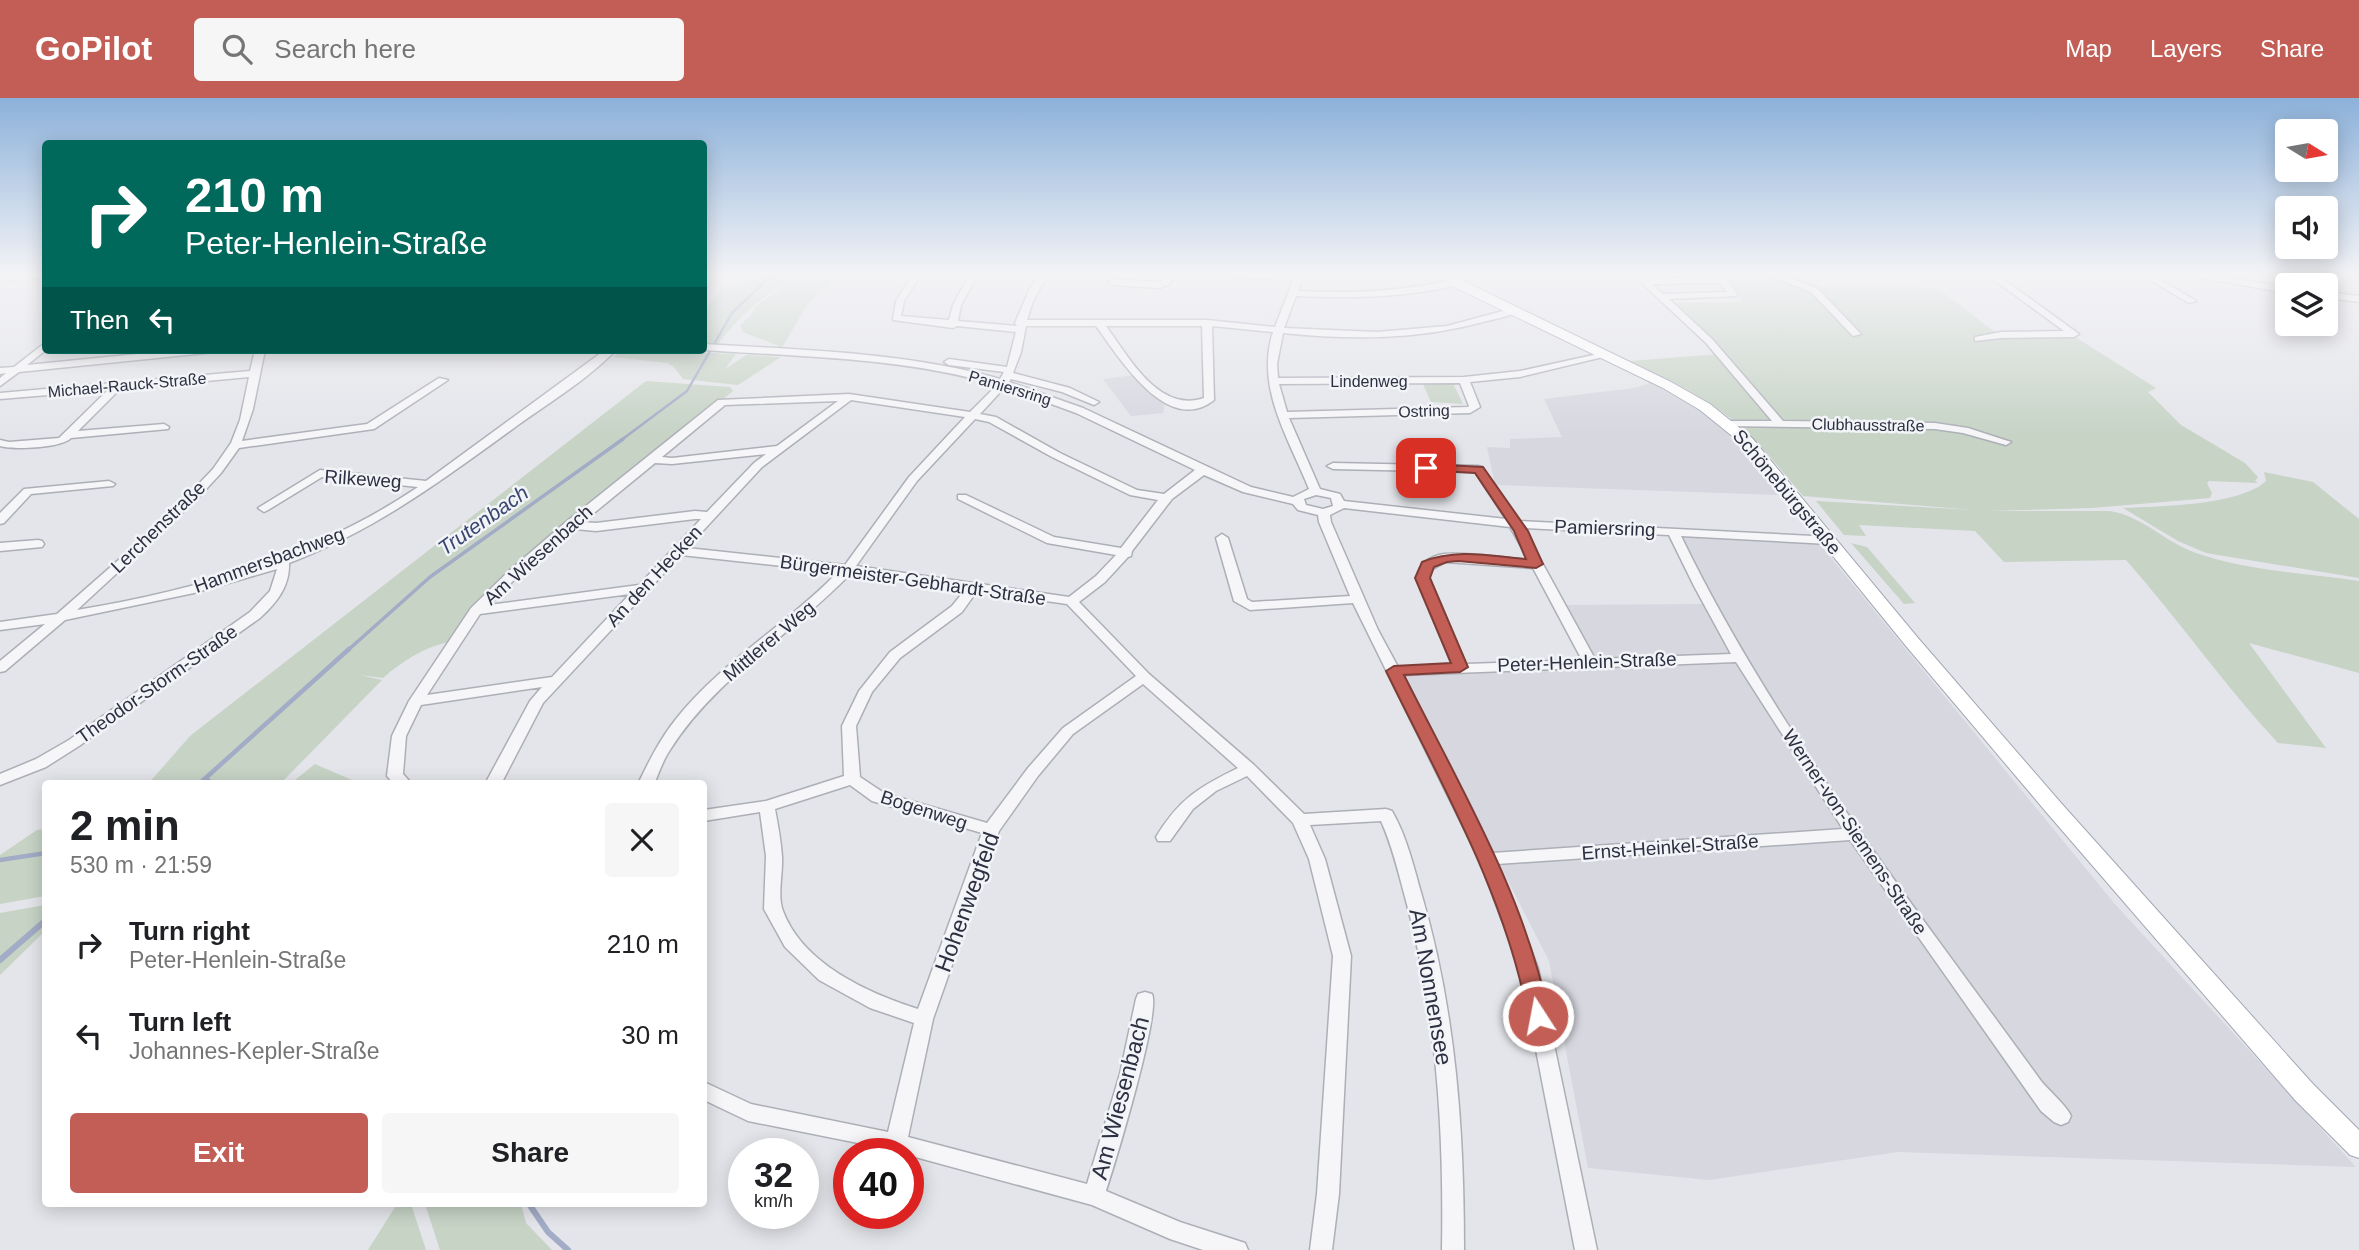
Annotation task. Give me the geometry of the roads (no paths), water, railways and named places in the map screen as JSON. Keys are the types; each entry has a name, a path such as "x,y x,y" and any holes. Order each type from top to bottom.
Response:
{"main road":[{"name":"Schönebürgstraße","path":"1549,328 1667,385 1729,424 1765,461 1912,642 2054,808 2304,1092 2359,1147"}],"street":[{"path":"1019,328 1007,376 1066,390 1094,402"},
{"path":"1103,328 1138,373 1168,402 1198,404 1209,400 1208,328"},
{"path":"1257,328 1353,335 1454,328"},
{"path":"1695,328 1780,424"},
{"path":"1850,328 1856,334"},
{"path":"1978,339 2001,335 2074,334 2065,328"},
{"path":"1280,330 1271,364 1283,415 1315,491"},
{"path":"828,347 843,354"},
{"path":"0,383 42,348"},
{"name":"Pamiersring","path":"707,348 843,354 929,368 1007,376 1203,470 1255,492 1297,500 1308,511 1324,513"},
{"path":"0,371 166,354"},
{"name":"Lerchenstraße","path":"0,668 63,616 201,489 235,445 249,409 253,374 259,354"},
{"name":"Hammersbachweg","path":"0,625 136,604 211,584 283,560 375,519 429,485 606,354"},
{"name":"Ostring","path":"1283,415 1469,410 1475,407 1464,380 1520,374 1604,354"},
{"name":"Michael-Rauck-Straße","path":"0,396 253,374"},
{"name":"Mittlerer Weg","path":"647,780 650,771 690,713 712,689 810,609 848,569 914,479 1007,376"},
{"path":"235,445 370,427 443,380"},
{"name":"Lindenweg","path":"1275,382 1464,380"},
{"path":"0,443 9,445 62,441 115,388"},
{"path":"849,397 992,419 1056,455 1134,493 1166,498"},
{"name":"Am Wiesenbach","path":"400,780 396,776 399,736 416,701 476,611 514,573 570,525 722,402 849,397"},
{"name":"An den Hecken","path":"495,780 537,701 758,465 849,397"},
{"name":"Clubhausstraße","path":"1729,424 1934,426 1964,430 2006,442"},
{"path":"68,435 164,427"},
{"path":"650,459 672,461 777,449"},
{"path":"1333,466 1478,469 1515,524 1590,662"},
{"path":"1070,601 1095,586 1127,553 1166,498 1203,470"},
{"name":"Rilkeweg","path":"264,508 320,473 429,485"},
{"path":"0,520 29,491 109,484"},
{"path":"1297,500 1303,494 1315,491 1336,496 1340,504 1332,511 1324,513 1325,522 1371,630 1487,859 1529,968 1586,1250"},
{"path":"962,497 1051,540 1127,553"},
{"name":"Pamiersring","path":"1340,504 1515,524 1829,540"},
{"path":"570,525 596,527 695,515 710,516"},
{"name":"Werner-von-Siemens-Straße","path":"1673,531 1710,607 1739,658 1854,834 2034,1087 2061,1116"},
{"path":"1222,537 1241,601 1251,606 1358,599"},
{"path":"0,547 38,544"},
{"name":"Bürgermeister-Gebhardt-Straße","path":"678,551 848,569 1070,601 1144,677 1249,769 1300,820 1318,859 1342,956 1328,1194 1321,1250"},
{"path":"1460,667 1423,578 1424,569 1433,561 1458,557 1536,564"},
{"name":"Theodor-Storm-Straße","path":"0,780 41,763 66,748 255,615 277,592 284,573 283,560"},
{"path":"707,815 767,806 852,779 849,726 866,691 895,656 957,609 974,586"},
{"path":"476,611 644,588"},
{"name":"Peter-Henlein-Straße","path":"1394,671 1739,658"},
{"name":"Hohenwegfeld","path":"897,1138 924,1019 992,830 1032,772 1068,731 1144,677"},
{"path":"416,701 556,681"},
{"path":"1164,837 1187,805 1211,787 1249,769"},
{"name":"Bogenweg","path":"852,779 878,797 992,830"},
{"path":"767,806 774,856 773,909 791,942 825,975 877,1003 924,1019"},
{"name":"Am Nonnensee","path":"1300,820 1386,814 1395,831 1424,928 1446,1062 1455,1186 1453,1250"},
{"name":"Ernst-Heinkel-Straße","path":"1487,859 1854,834"},
{"name":"Am Wiesenbach","path":"1094,1196 1131,1075 1145,999"},
{"name":"Am Wiesenbach","path":"707,1092 748,1112 872,1138"},
{"name":"Am Wiesenbach","path":"924,1150 1094,1196 1178,1232 1237,1250"}],"waterway":[{"name":"Trutenbach","path":"620,441 687,391 723,328"},
{"name":"Trutenbach","path":"347,651 430,577 623,439"},
{"name":"Trutenbach","path":"203,780 349,649"},
{"path":"0,860 42,854"},
{"name":"Trutenbach","path":"0,960 42,923"},
{"path":"531,1207 548,1232 568,1250"}]}
